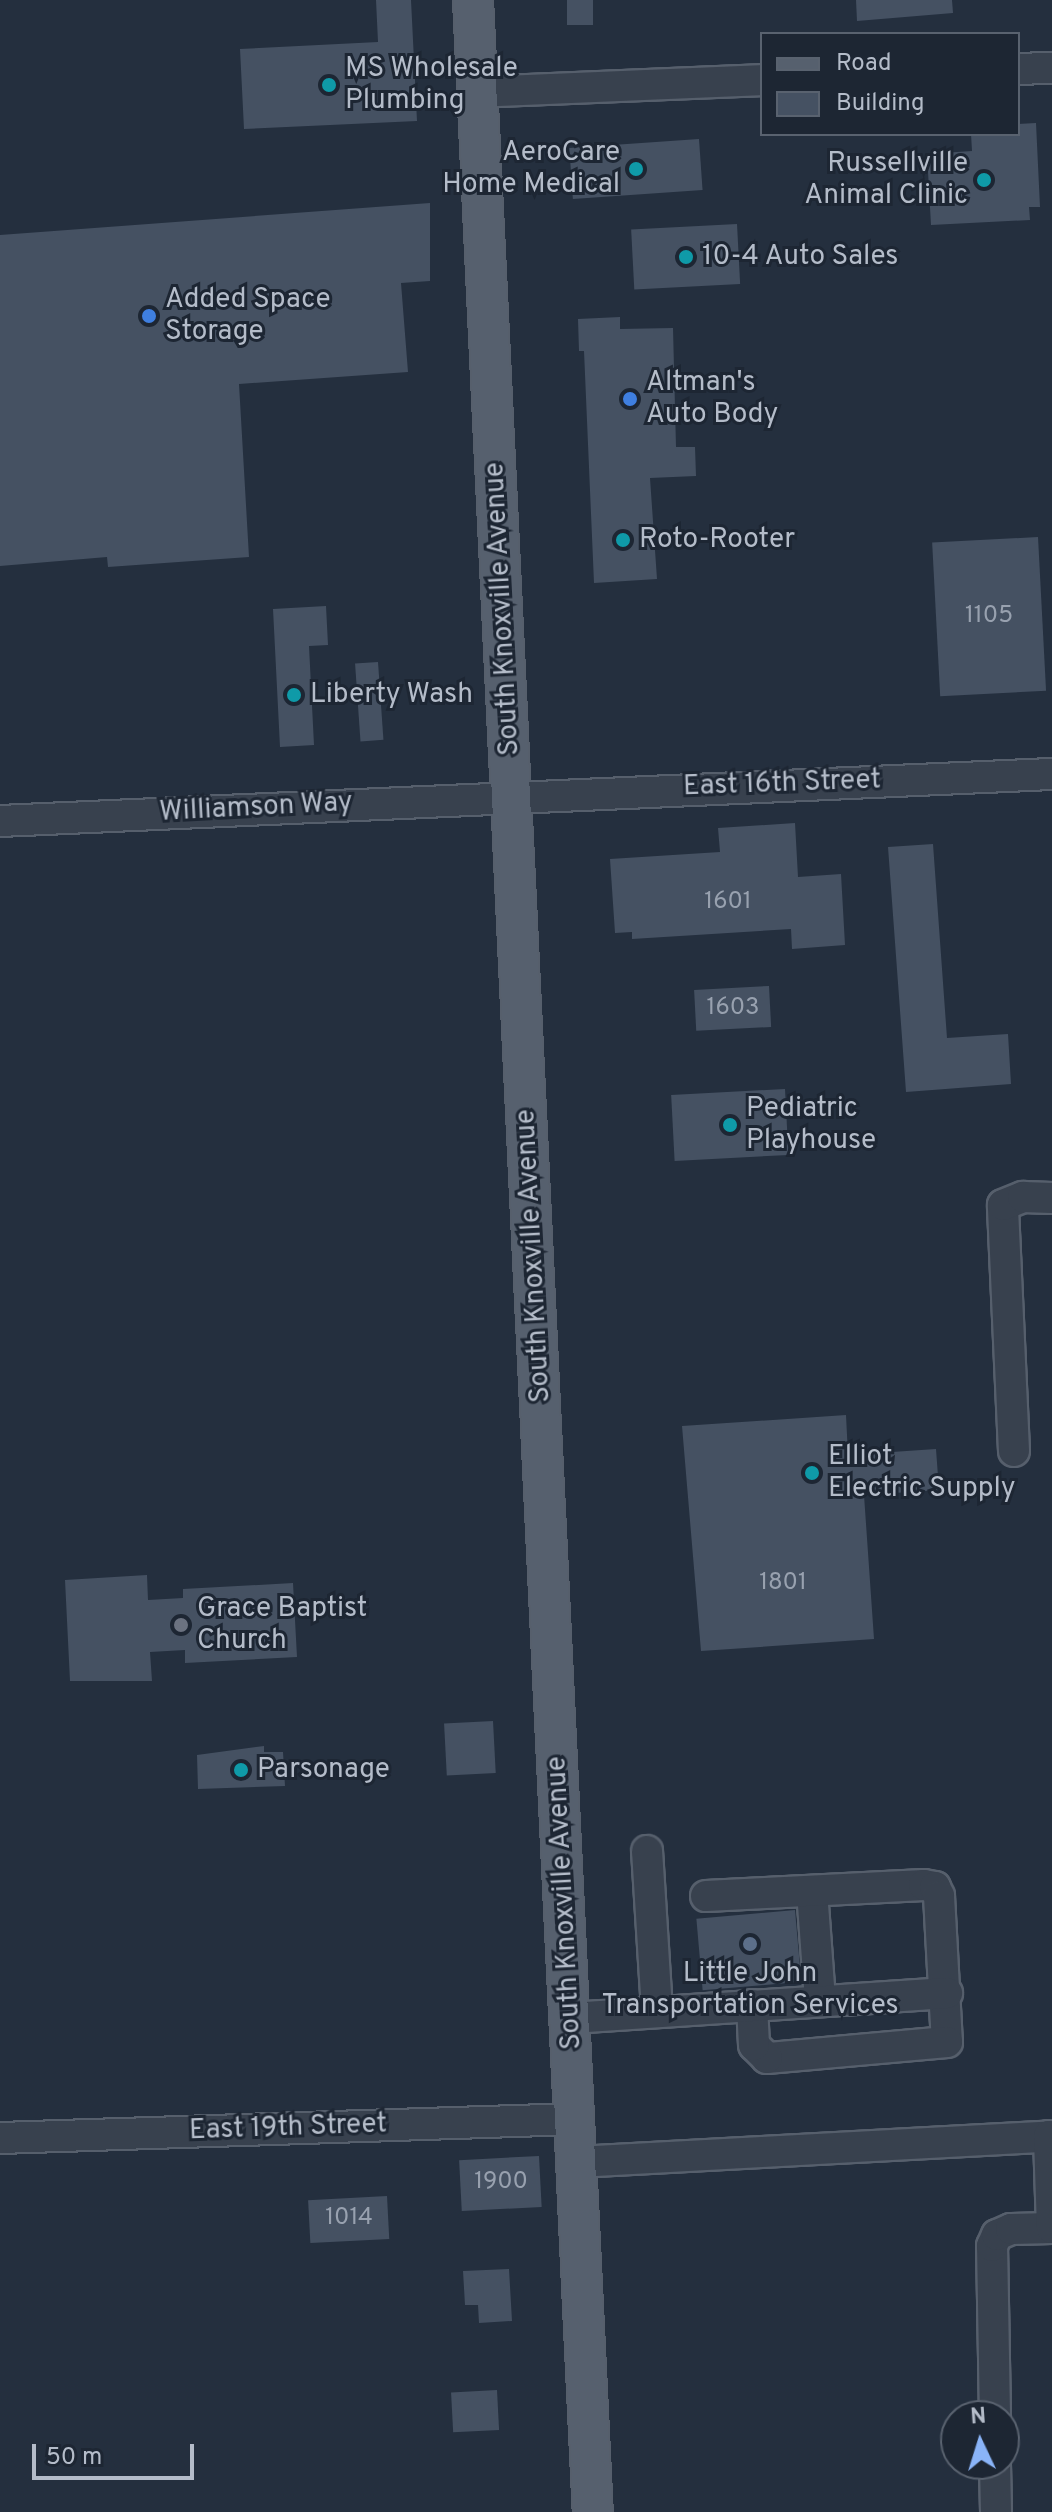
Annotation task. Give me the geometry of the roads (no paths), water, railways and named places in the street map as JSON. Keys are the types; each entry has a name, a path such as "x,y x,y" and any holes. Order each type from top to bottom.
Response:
{"main road":[{"name":"South Knoxville Avenue","path":"473,0 593,2512"}],"street":[{"path":"1020,69 1052,68"},
{"path":"477,92 760,80"},
{"name":"East 16th Street","path":"512,794 1052,774"},
{"name":"Williamson Way","path":"0,821 512,794"},
{"path":"1014,1451 1003,1205 1023,1197 1052,1198"},
{"path":"647,1851 657,2012"},
{"path":"706,1896 935,1887 947,1993 947,2042 767,2058 754,2045 752,2005"},
{"path":"812,1891 820,2001"},
{"path":"571,2018 947,1993"},
{"name":"East 19th Street","path":"0,2138 576,2119"},
{"path":"578,2162 1051,2136 1052,2228 1011,2229 997,2235 992,2246 995,2400"},
{"path":"995,2480 996,2512"}],"place":[{"name":"MS Wholesale Plumbing","path":"329,85"},
{"name":"AeroCare Home Medical","path":"636,169"},
{"name":"Russellville Animal Clinic","path":"984,180"},
{"name":"10-4 Auto Sales","path":"686,257"},
{"name":"Added Space Storage","path":"149,316"},
{"name":"Altman's Auto Body","path":"630,399"},
{"name":"Roto-Rooter","path":"623,540"},
{"name":"Liberty Wash","path":"294,695"},
{"name":"Pediatric Playhouse","path":"730,1125"},
{"name":"Elliot Electric Supply","path":"812,1473"},
{"name":"Grace Baptist Church","path":"181,1625"},
{"name":"Parsonage","path":"241,1770"},
{"name":"Little John Transportation Services","path":"750,1944"}]}
